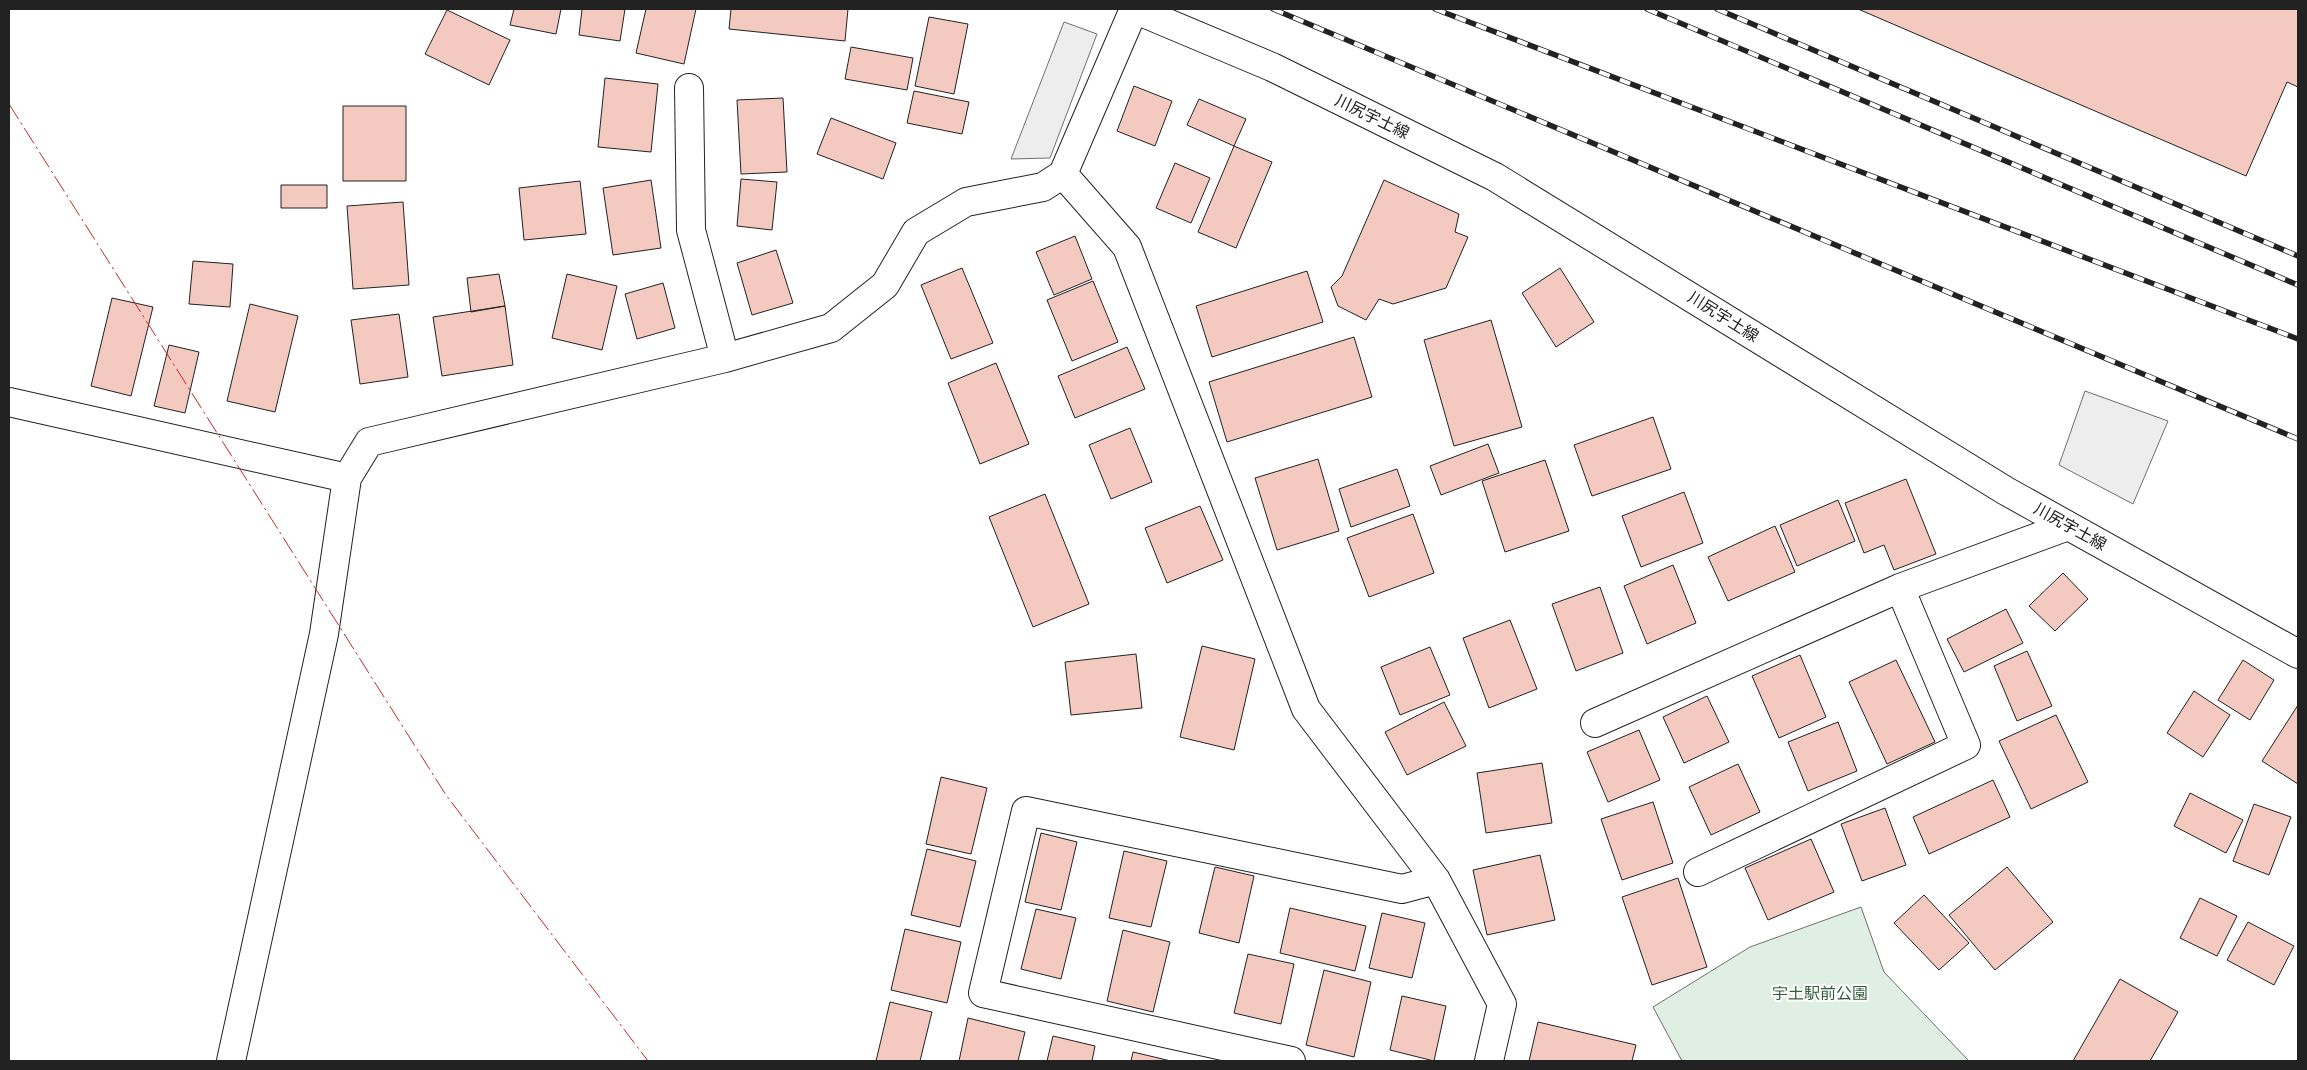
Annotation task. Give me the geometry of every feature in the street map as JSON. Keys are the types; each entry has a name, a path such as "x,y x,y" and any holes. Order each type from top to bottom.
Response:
{"street":[{"path":"231,1061 324,634 347,478 369,442 725,358 831,328 885,285 916,232 966,202 1043,187 1062,174 1134,9"},
{"name":"川尻宇土線","path":"1134,9 1272,68 1495,177 1997,485 2298,654"},
{"path":"689,88 691,230 725,358"},
{"path":"1062,174 1127,247 1306,709 1436,880 1502,1004 1489,1061"},
{"path":"9,402 347,478"},
{"path":"1596,723 1900,588 2068,526"},
{"path":"1698,872 1966,745 1900,588"},
{"path":"1291,1061 983,993 1026,811 1402,889 1436,880"}],"green space":[{"name":"宇土駅前公園","path":"1861,907 1884,972 1969,1061 1682,1061 1653,1007 1750,947"}],"shaded area":[{"path":"1064,22 1097,34 1050,158 1011,159"},
{"path":"2085,391 2168,421 2133,504 2059,465"}],"building":[{"path":"514,9 561,9 556,34 510,25"},
{"path":"582,9 625,9 620,41 579,35"},
{"path":"646,9 696,9 684,64 636,53"},
{"path":"731,9 848,9 845,41 729,29"},
{"path":"1858,9 2298,9 2298,87 2287,82 2246,176"},
{"path":"447,10 510,40 489,85 425,54"},
{"path":"929,17 968,24 954,94 915,86"},
{"path":"851,47 913,58 907,90 845,79"},
{"path":"605,78 658,84 651,152 598,147"},
{"path":"1134,86 1172,101 1155,146 1117,131"},
{"path":"914,91 969,102 962,134 907,123"},
{"path":"783,98 787,172 741,174 737,100"},
{"path":"1199,99 1246,119 1234,146 1187,125"},
{"path":"343,106 406,106 406,181 343,181"},
{"path":"831,118 896,143 883,179 817,154"},
{"path":"1234,146 1272,162 1236,248 1198,232"},
{"path":"1175,163 1210,178 1191,223 1156,208"},
{"path":"741,179 777,182 772,230 737,226"},
{"path":"651,180 661,248 613,255 603,188"},
{"path":"1384,180 1459,214 1455,232 1468,237 1446,288 1393,304 1379,299 1366,320 1338,306 1331,287 1342,276"},
{"path":"580,181 586,234 524,240 519,188"},
{"path":"281,185 327,185 327,208 281,208"},
{"path":"403,202 409,285 353,289 347,206"},
{"path":"1075,236 1092,279 1054,295 1036,252"},
{"path":"776,250 793,303 752,315 737,263"},
{"path":"193,261 233,264 230,307 189,304"},
{"path":"962,268 993,343 951,359 921,285"},
{"path":"1560,268 1594,322 1556,347 1522,293"},
{"path":"1307,271 1323,322 1212,357 1196,306"},
{"path":"499,274 505,306 471,312 467,278"},
{"path":"567,274 617,286 602,350 552,338"},
{"path":"1093,281 1118,342 1072,361 1047,300"},
{"path":"663,283 675,328 637,339 625,294"},
{"path":"112,298 153,307 131,396 91,386"},
{"path":"250,304 298,316 275,412 227,401"},
{"path":"505,306 513,365 442,376 433,317"},
{"path":"399,314 408,377 360,384 351,320"},
{"path":"1491,320 1522,427 1454,446 1424,340"},
{"path":"1354,337 1372,397 1227,442 1209,382"},
{"path":"169,345 199,352 185,413 154,406"},
{"path":"1127,347 1145,389 1075,418 1058,376"},
{"path":"996,363 1029,444 980,464 948,383"},
{"path":"1653,417 1671,469 1592,496 1574,445"},
{"path":"1130,428 1152,482 1111,499 1089,445"},
{"path":"1488,444 1499,473 1441,495 1430,466"},
{"path":"1318,459 1339,531 1277,550 1255,478"},
{"path":"1545,460 1569,531 1505,552 1482,481"},
{"path":"1397,469 1410,506 1351,527 1339,489"},
{"path":"1906,479 1936,554 1894,570 1884,545 1864,553 1845,503"},
{"path":"1684,492 1703,543 1641,567 1622,516"},
{"path":"1045,494 1089,604 1033,627 989,517"},
{"path":"1838,500 1855,541 1797,566 1780,525"},
{"path":"1200,506 1223,560 1167,583 1145,528"},
{"path":"1413,514 1434,573 1369,597 1347,538"},
{"path":"1775,526 1795,572 1728,601 1708,557"},
{"path":"1673,565 1696,623 1647,644 1624,586"},
{"path":"2063,573 2088,599 2055,631 2029,606"},
{"path":"1600,587 1623,653 1576,671 1552,604"},
{"path":"2006,609 2023,643 1964,672 1947,639"},
{"path":"1510,620 1537,689 1489,708 1463,638"},
{"path":"1202,646 1255,659 1234,750 1180,737"},
{"path":"1430,647 1450,695 1400,715 1381,667"},
{"path":"2027,651 2052,706 2017,721 1994,666"},
{"path":"1136,654 1142,708 1071,715 1065,662"},
{"path":"1800,655 1826,717 1779,738 1752,676"},
{"path":"1896,660 1935,742 1887,764 1849,682"},
{"path":"2243,660 2274,680 2250,720 2218,700"},
{"path":"2194,691 2230,715 2203,757 2167,733"},
{"path":"1707,696 1729,742 1684,763 1663,717"},
{"path":"1444,702 1466,746 1407,775 1385,732"},
{"path":"2298,705 2298,784 2262,761"},
{"path":"2056,715 2088,782 2031,809 1999,741"},
{"path":"1838,722 1857,771 1808,791 1788,742"},
{"path":"1639,730 1660,780 1608,802 1587,752"},
{"path":"1542,763 1552,823 1486,833 1477,773"},
{"path":"1738,764 1760,812 1711,835 1689,787"},
{"path":"941,777 987,788 971,854 926,844"},
{"path":"1993,780 2010,817 1929,854 1913,817"},
{"path":"2190,793 2243,820 2226,853 2174,826"},
{"path":"1653,802 1673,863 1622,880 1601,819"},
{"path":"2254,804 2291,817 2269,875 2233,861"},
{"path":"1885,808 1906,865 1862,881 1841,824"},
{"path":"1041,833 1077,842 1061,910 1025,902"},
{"path":"1811,839 1834,892 1768,920 1745,868"},
{"path":"927,849 976,861 960,927 911,915"},
{"path":"1124,851 1167,861 1151,927 1109,918"},
{"path":"1540,855 1555,920 1487,935 1473,870"},
{"path":"1215,867 1254,876 1239,943 1199,933"},
{"path":"2007,867 2053,922 1995,970 1949,915"},
{"path":"1678,878 1707,967 1652,985 1622,897"},
{"path":"1924,895 1969,943 1939,970 1894,923"},
{"path":"2200,898 2237,916 2217,956 2180,938"},
{"path":"1290,908 1366,926 1355,971 1280,953"},
{"path":"1036,909 1076,918 1061,979 1021,969"},
{"path":"1382,913 1425,923 1412,978 1369,968"},
{"path":"2248,922 2294,946 2274,985 2227,960"},
{"path":"905,929 961,942 947,1003 891,990"},
{"path":"1123,930 1170,942 1153,1012 1107,1001"},
{"path":"1248,954 1294,964 1281,1024 1234,1013"},
{"path":"1324,970 1371,982 1354,1057 1306,1045"},
{"path":"2120,979 2178,1012 2150,1061 2073,1061"},
{"path":"1402,996 1446,1006 1434,1061 1390,1050"},
{"path":"890,1002 932,1012 920,1061 876,1061"},
{"path":"968,1018 1025,1032 1018,1061 959,1061"},
{"path":"1538,1022 1636,1045 1632,1061 1529,1061"},
{"path":"1053,1036 1095,1046 1092,1061 1047,1061"},
{"path":"1133,1052 1171,1061 1131,1061"}],"railway":[{"path":"1273,9 2298,439"},
{"path":"1435,9 2298,339"},
{"path":"1647,9 2298,285"},
{"path":"1717,9 2298,256"}],"power":[{"path":"9,104 446,795 648,1061"}]}
